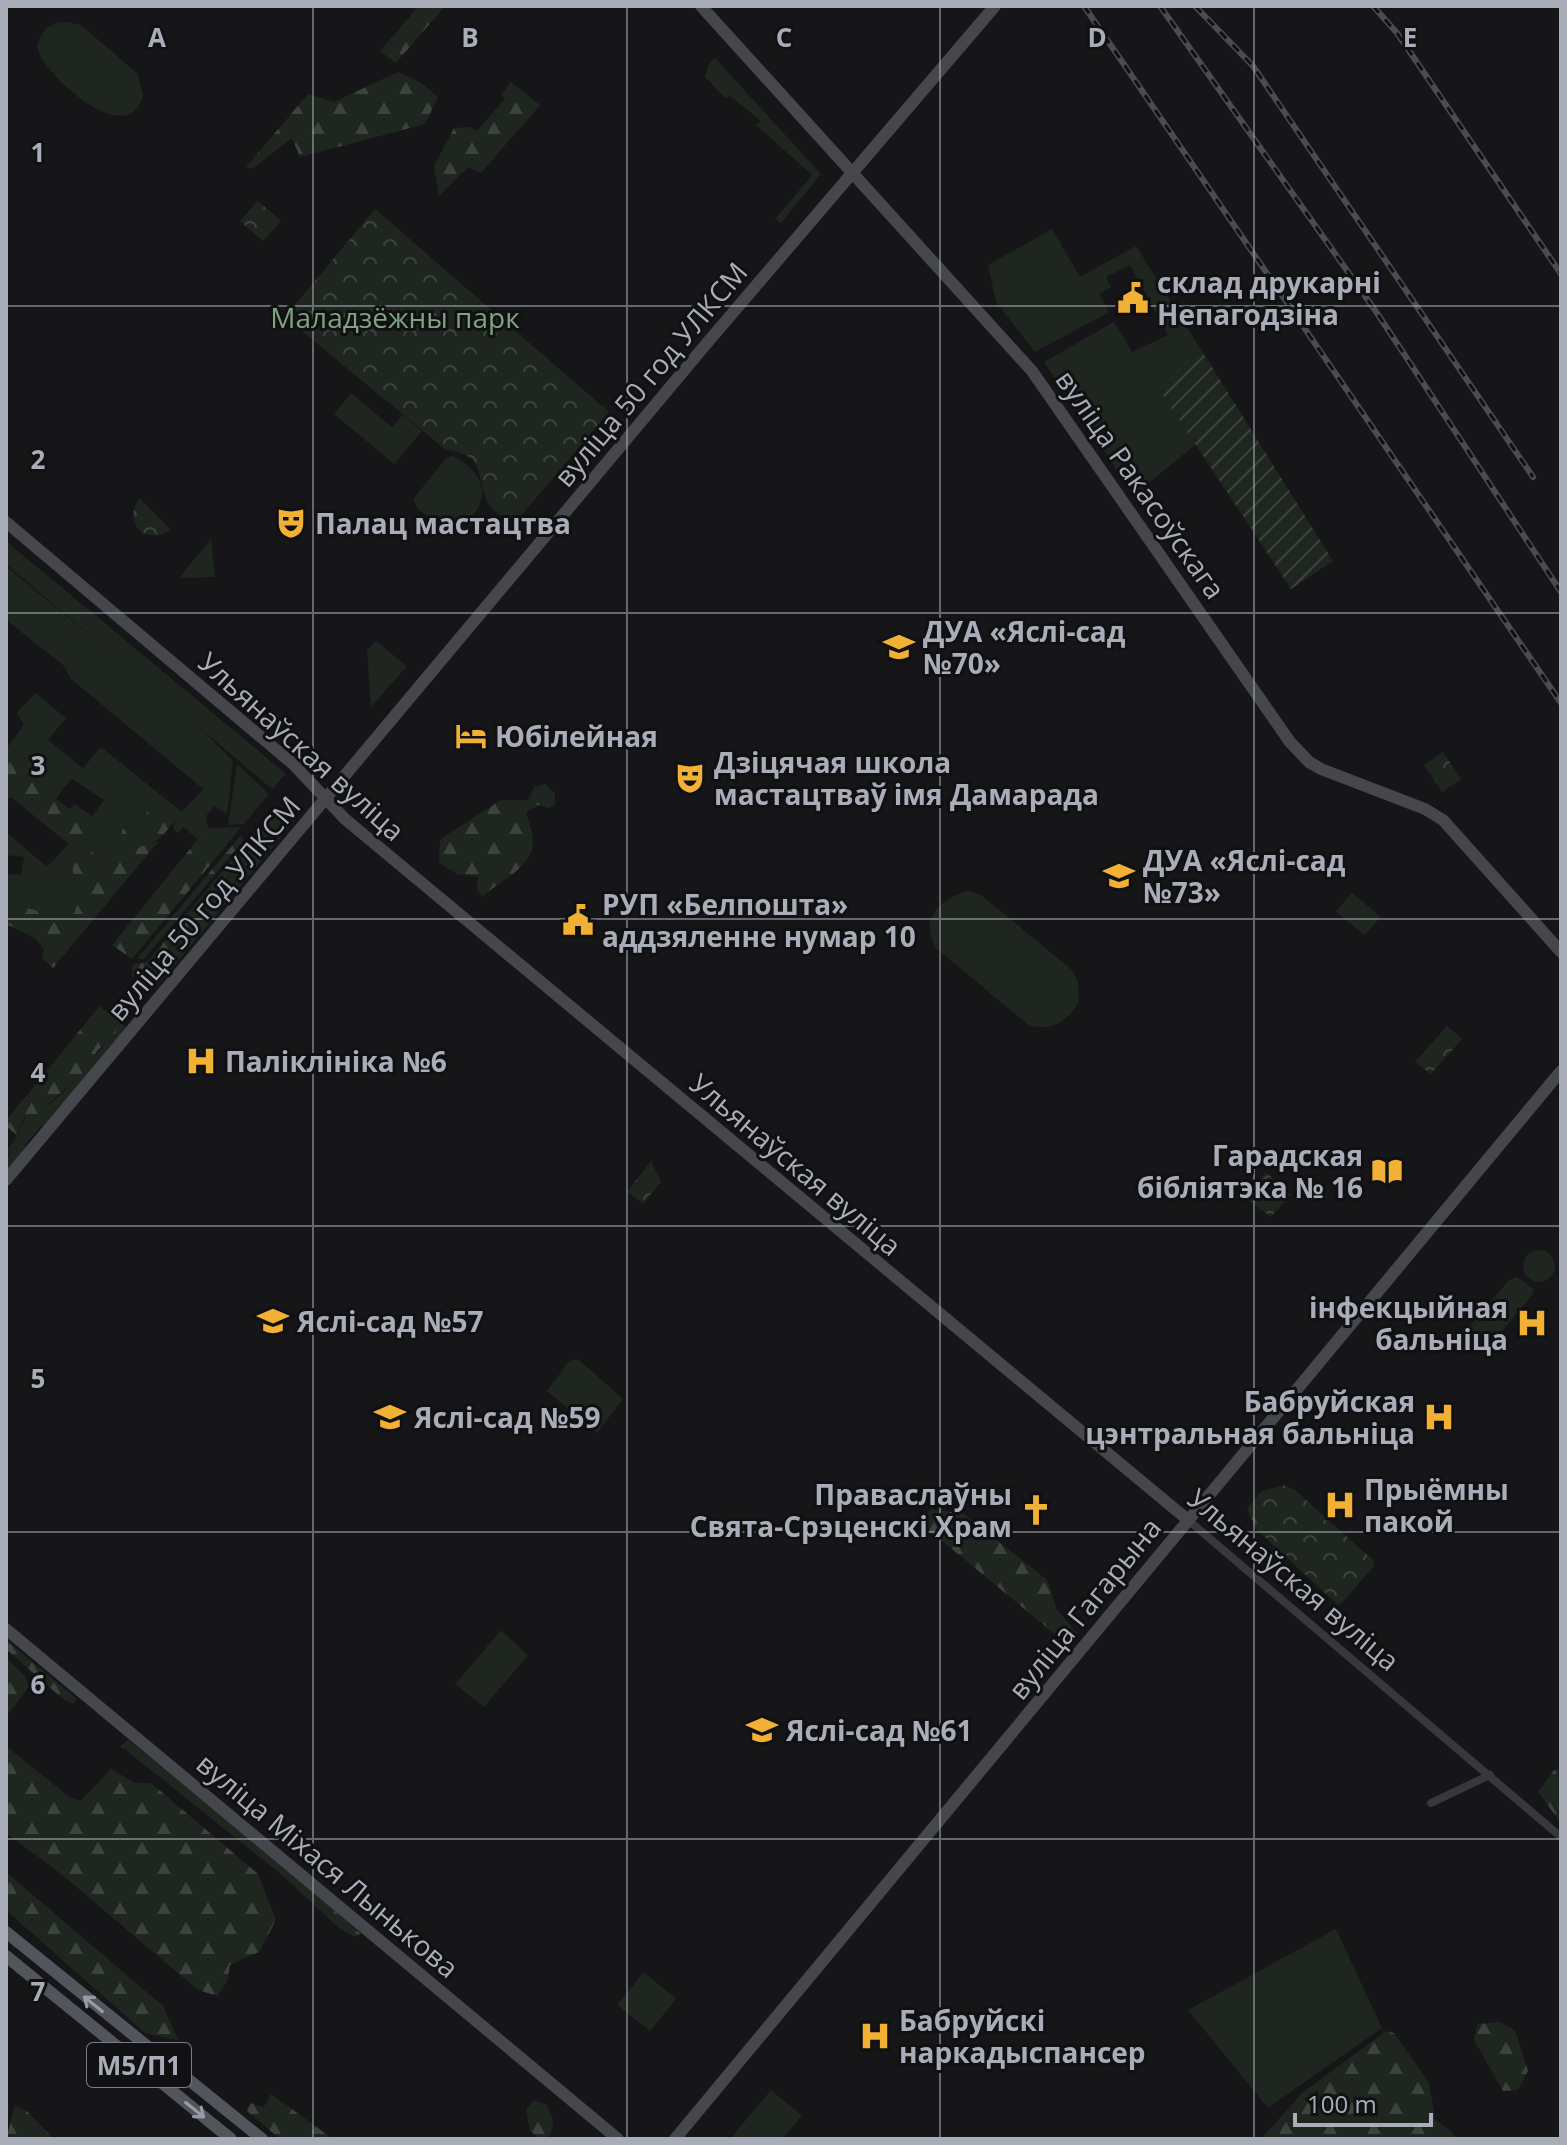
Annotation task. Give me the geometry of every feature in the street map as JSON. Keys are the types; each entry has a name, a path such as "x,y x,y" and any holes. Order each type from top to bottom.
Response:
{"main road":[{"name":"вуліца Ракасоўскага","path":"701,6 1032,371 1290,742 1309,762 1321,769 1425,809 1443,820 1561,952"},
{"name":"вуліца 50 год УЛКСМ","path":"6,1180 995,6"},
{"name":"Ульянаўская вуліца","path":"6,522 282,754 345,819 1188,1520"},
{"name":"вуліца Гагарына","path":"675,2139 1561,1071"},
{"name":"вуліца Міхася Лынькова","path":"6,1629 618,2139"},
{"name":"М5/П1","path":"6,1932 262,2139"},
{"name":"М5/П1","path":"6,1956 231,2139"}],"street":[{"name":"Ульянаўская вуліца","path":"1188,1520 1561,1837"},
{"path":"1431,1803 1490,1775"}],"green space":[{"path":"419,6 445,6 396,63 380,51"},
{"path":"67,22 81,25 138,74 143,95 135,111 122,116 105,112 87,103 53,74 37,46 48,28"},
{"path":"715,58 821,174 781,223 775,219 812,175 756,125 761,121 730,96 725,98 705,77 708,65"},
{"path":"398,72 420,82 438,97 425,124 300,157 292,138 252,169 246,167 308,94 334,102"},
{"path":"511,82 540,105 481,173 468,167 439,196 434,166 454,128 471,127 477,131 505,99 501,95"},
{"path":"258,201 281,221 263,241 240,221"},
{"name":"Маладзёжны парк","path":"375,209 609,412 513,525 489,504 478,470 469,457 446,450 285,317"},
{"path":"1052,229 1080,277 1136,246 1202,351 1192,357 1195,362 1157,385 1196,444 1134,495 1044,362 1114,322 1132,352 1168,335 1130,265 1106,277 1111,287 1099,294 1109,312 1035,352 996,302 988,265"},
{"path":"1202,351 1333,561 1291,589 1156,385 1194,362 1192,357"},
{"path":"351,393 392,427 402,415 422,431 394,464 334,414"},
{"path":"452,456 476,474 482,496 472,516 445,530 418,509 413,499 445,459"},
{"path":"139,498 171,530 158,536 142,533 133,516"},
{"path":"211,539 215,577 179,578"},
{"path":"6,541 286,774 272,789 6,564"},
{"path":"6,566 192,720 233,761 227,814 214,806 206,816 208,828 241,827 220,853 213,847 213,838 203,833 200,841 183,827 178,833 173,829 176,820 147,805 147,813 122,830 141,838 153,832 163,835 109,862 113,878 98,867 82,818 70,809 75,804 92,816 104,800 72,779 63,789 46,775 36,776 6,755 6,749 24,725 17,713 35,693 66,718 48,740 83,768 101,747 182,812 203,789 71,679 63,665 6,620"},
{"path":"376,641 407,666 371,707 367,651"},
{"path":"1443,752 1461,779 1442,792 1424,765"},
{"path":"6,755 20,759 36,776 46,775 63,789 56,799 82,818 98,867 111,877 108,862 126,851 159,841 53,968 42,959 44,950 36,939 6,924 6,902 47,916 64,935 81,897 75,884 69,844 11,797 6,801"},
{"path":"237,764 269,794 244,824 228,825"},
{"path":"546,784 555,794 555,804 549,808 538,805 526,812 533,839 526,861 483,897 477,890 478,877 457,874 439,863 440,840 445,836 501,800 528,800 535,786"},
{"path":"158,800 166,805 171,818 176,820 163,835 152,832 131,847 122,841 122,830 147,813 147,805"},
{"path":"267,818 297,818 158,985 154,982 152,966 221,887 243,854 245,844"},
{"path":"6,832 47,867 69,844 75,884 81,897 64,936 48,916 6,902 6,874 21,875 24,857 6,855"},
{"path":"203,833 213,838 214,847 220,853 132,959 112,945"},
{"path":"241,835 244,840 144,959 137,959"},
{"path":"245,844 243,854 221,886 152,966 152,978 140,968 132,977 133,964 147,962"},
{"path":"969,891 981,895 1072,970 1078,981 1079,1002 1063,1020 1043,1027 1027,1024 936,948 930,927 935,911 949,899"},
{"path":"1352,893 1381,917 1364,935 1336,911"},
{"path":"100,1006 131,1031 51,1126 41,1126 25,1145 27,1155 12,1174 6,1169 7,1163 16,1136 33,1103 28,1094 32,1089 43,1109 65,1091 115,1035 106,1019 97,1038 90,1026 84,1025"},
{"path":"106,1018 117,1026 115,1035 97,1051 88,1068 43,1109 32,1089 84,1025 90,1026 97,1037"},
{"path":"1447,1026 1462,1039 1431,1074 1415,1062"},
{"path":"28,1094 38,1115 26,1115 17,1135 6,1126 6,1120"},
{"path":"651,1161 661,1182 643,1204 627,1192"},
{"path":"1266,1172 1290,1195 1271,1217 1244,1197"},
{"path":"1539,1250 1551,1254 1555,1266 1551,1278 1539,1282 1527,1278 1523,1266 1527,1254"},
{"path":"1517,1277 1534,1289 1533,1294 1486,1350 1478,1353 1464,1342 1464,1333 1509,1280"},
{"path":"578,1359 623,1399 597,1433 547,1391 569,1361"},
{"path":"1283,1485 1295,1490 1374,1561 1374,1566 1339,1606 1256,1529 1247,1508 1261,1492"},
{"path":"931,1509 964,1514 1047,1580 1057,1610 1077,1633 1067,1644 919,1522"},
{"path":"501,1630 528,1655 484,1707 455,1684"},
{"path":"6,1640 77,1699 73,1704 64,1700 6,1649"},
{"path":"6,1658 25,1676 29,1686 6,1717"},
{"path":"128,1740 275,1858 361,1934 355,1937 339,1928 282,1875 121,1746"},
{"path":"6,1746 68,1796 81,1801 111,1769 135,1783 151,1783 258,1874 276,1920 259,1952 230,1965 227,1982 217,1996 198,1990 60,1873 6,1833"},
{"path":"1561,1769 1561,1823 1538,1792 1554,1770"},
{"path":"6,1872 163,2006 178,2040 145,2033 6,1910"},
{"path":"1336,1929 1382,2028 1268,2108 1188,2010"},
{"path":"644,1972 676,1999 650,2031 617,2005"},
{"path":"1500,2022 1515,2030 1528,2071 1518,2090 1503,2091 1474,2040 1477,2024"},
{"path":"1386,2031 1394,2033 1429,2083 1435,2120 1451,2131 1456,2139 1261,2139 1302,2093"},
{"path":"771,2090 802,2116 782,2139 730,2139"},
{"path":"271,2094 333,2139 280,2139 247,2111 250,2103 264,2107"},
{"path":"534,2100 547,2105 551,2114 553,2126 548,2138 538,2137 530,2131 526,2109"},
{"path":"15,2105 27,2111 54,2139 6,2139"}],"railway":[{"path":"1084,6 1561,703"},
{"path":"1160,6 1377,313 1561,592"},
{"path":"1195,6 1253,66 1533,477"},
{"path":"1373,6 1397,33 1561,274"}],"place":[{"name":"склад друкарні Непагодзіна","path":"1133,298"},
{"name":"Палац мастацтва","path":"291,523"},
{"name":"ДУА «Яслі-сад №70»","path":"899,647"},
{"name":"Юбілейная","path":"471,736"},
{"name":"Дзіцячая школа мастацтваў імя Дамарада","path":"690,778"},
{"name":"ДУА «Яслі-сад №73»","path":"1119,876"},
{"name":"РУП «Белпошта» аддзяленне нумар 10","path":"578,920"},
{"name":"Паліклініка №6","path":"201,1061"},
{"name":"Гарадская бібліятэка № 16","path":"1387,1171"},
{"name":"Яслі-сад №57","path":"273,1321"},
{"name":"інфекцыйная бальніца","path":"1532,1323"},
{"name":"Яслі-сад №59","path":"390,1417"},
{"name":"Бабруйская цэнтральная бальніца","path":"1439,1417"},
{"name":"Прыёмны пакой","path":"1340,1505"},
{"name":"Праваслаўны Свята-Срэценскі Храм","path":"1036,1510"},
{"name":"Яслі-сад №61","path":"762,1730"},
{"name":"Бабруйскі наркадыспансер","path":"875,2036"}]}
